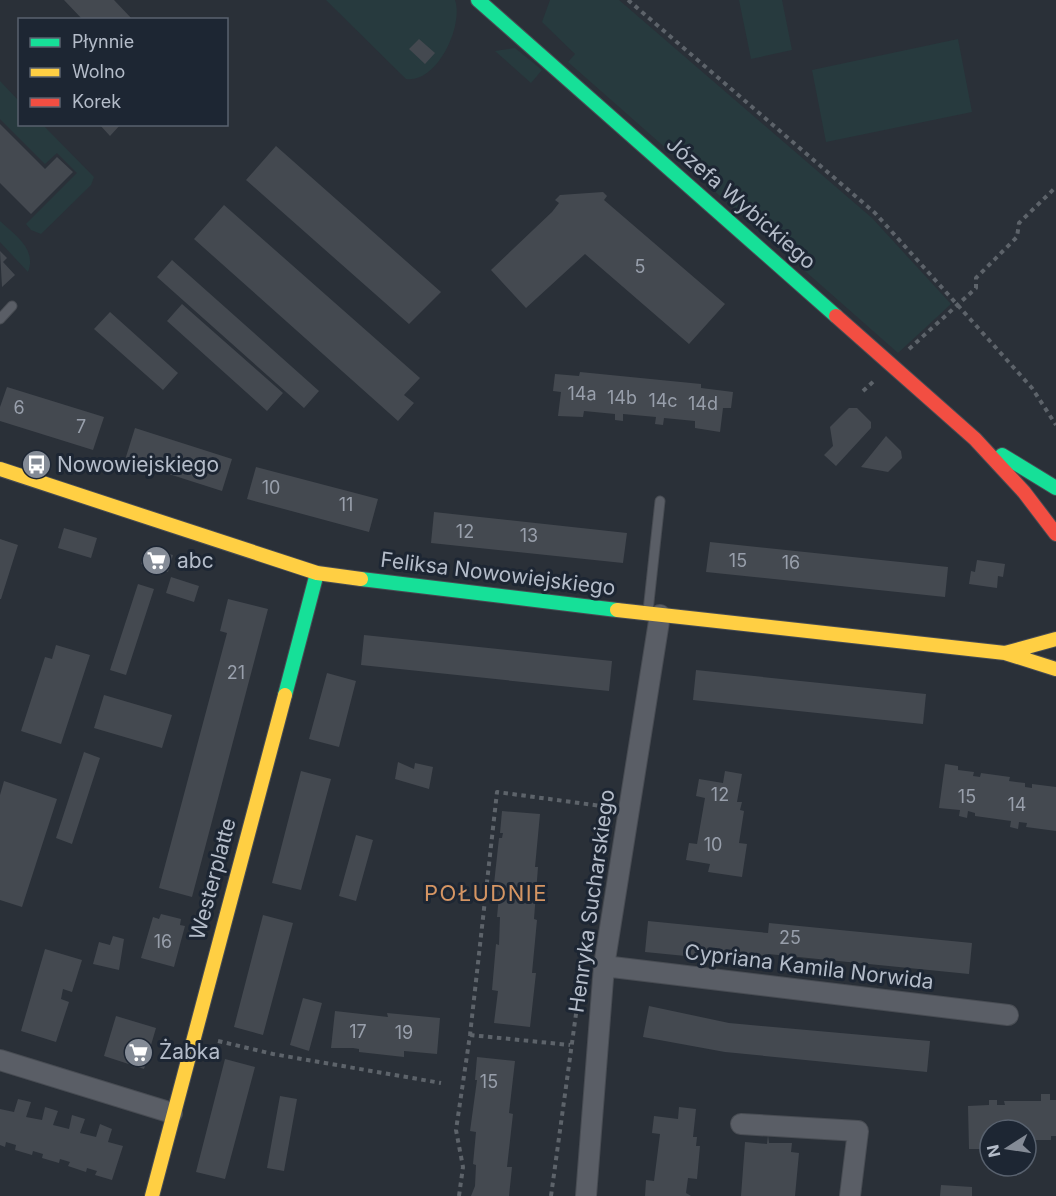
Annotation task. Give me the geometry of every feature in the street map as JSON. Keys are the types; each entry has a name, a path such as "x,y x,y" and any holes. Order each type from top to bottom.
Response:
{"street":[{"name":"Józefa Wybickiego","path":"481,1 975,439 1024,492 1056,534"},
{"name":"Józefa Wybickiego","path":"975,439 1056,488"},
{"name":"Feliksa Nowowiejskiego","path":"0,469 317,573 654,614 1005,653 1056,669"},
{"name":"Westerplatte","path":"152,1196 172,1113 317,573"},
{"name":"Henryka Sucharskiego","path":"586,1196 604,966 654,614"},
{"name":"Feliksa Nowowiejskiego","path":"1005,653 1056,639"},
{"name":"Cypriana Kamila Norwida","path":"604,966 1008,1015"},
{"path":"0,1060 172,1113"},
{"path":"741,1124 858,1131 850,1196"}],"lane":[{"path":"0,319 12,306"},
{"path":"654,614 660,501"}],"path":[{"path":"628,0 875,213 1032,388 1056,425"},
{"path":"863,391 976,288 976,278 1017,237 1019,223 1056,187"},
{"path":"459,1196 463,1167 456,1130 470,1035 497,792 609,806 607,817"},
{"path":"552,1196 579,988"},
{"path":"193,1035 273,1054 441,1083"},
{"path":"470,1035 570,1045"}],"green space":[{"path":"326,0 455,0 457,11 451,38 437,63 428,73 417,78 406,79"},
{"path":"550,0 619,0 872,218 951,304 898,353 568,62 575,54 542,22"},
{"path":"739,0 782,0 792,50 751,59"},
{"path":"958,39 972,112 826,142 812,70"},
{"path":"515,48 542,70 531,83 495,51"},
{"path":"0,81 18,100 18,126 44,126 94,177 91,185 41,234 31,230 26,224 77,173 57,153 45,164 0,119"},
{"path":"0,221 18,237 27,249 30,256 28,272 0,242"}],"building":[{"path":"64,0 114,0 131,18 81,18"},
{"path":"419,39 435,53 425,64 409,49"},
{"path":"0,124 45,169 57,157 73,172 31,214 0,183"},
{"path":"101,126 119,126 110,136"},
{"path":"276,146 441,292 409,324 246,180"},
{"path":"603,192 607,196 604,200 725,304 689,344 585,254 526,308 491,270 552,212 559,203 555,200 560,195"},
{"path":"224,205 420,378 404,395 414,403 398,421 194,239"},
{"path":"0,251 7,258 3,262 15,275 2,287"},
{"path":"172,260 319,391 304,408 157,277"},
{"path":"182,304 283,393 267,411 167,321"},
{"path":"110,312 178,373 163,390 94,329"},
{"path":"580,372 701,384 701,388 733,392 731,408 723,408 720,432 695,428 695,421 664,418 663,425 655,424 656,417 623,414 623,421 615,420 615,414 584,411 583,417 558,416 561,392 553,391 555,374 579,376"},
{"path":"7,387 104,417 93,450 0,421 0,407"},
{"path":"849,408 857,408 871,422 871,428 836,466 824,455 833,446 830,427"},
{"path":"135,428 232,459 222,491 125,460"},
{"path":"886,436 901,451 902,458 888,472 861,467"},
{"path":"256,467 378,499 369,532 247,499"},
{"path":"434,512 627,533 623,563 431,543"},
{"path":"64,528 97,538 91,558 58,548"},
{"path":"0,539 18,545 1,599 0,599"},
{"path":"710,542 948,567 945,597 706,572"},
{"name":"abc","path":"150,549 173,555 168,572 141,564 143,557 147,558"},
{"path":"977,560 1005,564 1003,577 998,576 997,588 969,584 971,571 975,572"},
{"path":"171,577 199,586 194,602 166,593"},
{"path":"138,584 154,589 126,675 110,670"},
{"path":"228,599 268,609 192,897 159,888 227,633 220,631"},
{"path":"364,635 612,661 609,691 361,665"},
{"path":"56,645 90,655 61,744 21,731 45,657 52,659"},
{"path":"696,670 926,694 923,724 693,700"},
{"path":"327,673 356,681 339,747 309,739"},
{"path":"104,695 172,715 162,748 94,728"},
{"path":"84,752 100,758 72,844 56,838"},
{"path":"398,762 414,769 415,763 433,767 429,789 395,779"},
{"path":"945,764 958,766 958,770 974,772 973,776 980,777 981,773 1010,777 1009,781 1025,783 1025,787 1032,788 1032,784 1056,787 1056,831 1026,827 1027,823 1019,822 1018,829 1010,827 1011,821 975,816 975,813 968,811 967,818 959,816 960,810 939,808"},
{"path":"301,771 331,779 301,890 272,883"},
{"path":"725,771 742,774 737,802 742,802 740,810 744,811 739,843 747,844 742,877 708,872 710,864 686,860 689,843 697,844 705,798 696,796 699,779 723,783"},
{"path":"4,781 57,799 22,907 0,900 0,795"},
{"path":"502,811 540,814 535,867 538,867 534,919 537,920 532,973 536,973 530,1027 494,1023 498,991 492,990 496,944 499,945 500,917 497,917 500,885 494,884 499,838 502,838 503,833 500,833"},
{"path":"356,835 373,840 356,901 339,896"},
{"path":"161,914 181,919 180,925 185,926 174,967 141,958 153,917 159,919"},
{"path":"263,915 293,923 263,1035 234,1027"},
{"path":"648,921 768,933 769,923 972,943 969,974 768,954 767,964 645,952"},
{"path":"113,936 124,939 119,970 93,964 99,942 110,945"},
{"path":"45,949 82,960 72,992 63,989 61,999 69,1002 56,1042 21,1031"},
{"path":"303,998 322,1003 309,1051 290,1045"},
{"path":"649,1006 729,1023 930,1041 927,1072 725,1052 643,1037"},
{"path":"335,1011 388,1017 387,1013 440,1018 437,1054 404,1051 404,1057 359,1052 359,1049 353,1048 331,1048"},
{"path":"116,1016 156,1028 144,1069 104,1056"},
{"path":"477,1057 515,1061 509,1113 513,1114 507,1167 512,1167 509,1196 471,1196 475,1186 476,1165 473,1164 476,1132 470,1131 477,1080 475,1080"},
{"path":"225,1059 255,1067 225,1179 196,1172"},
{"path":"1041,1094 1050,1094 1050,1100 1056,1100 1056,1136 1051,1136 1051,1140 1038,1140 1038,1118 978,1118 978,1149 969,1149 968,1106 989,1105 989,1100 997,1100 997,1105 1005,1105 1004,1101 1041,1101"},
{"path":"280,1096 297,1099 284,1171 267,1168"},
{"path":"18,1099 31,1102 26,1117 42,1120 45,1107 58,1111 53,1125 69,1129 72,1115 85,1119 80,1133 96,1137 100,1124 112,1129 108,1142 123,1146 112,1180 95,1175 97,1171 87,1168 86,1172 68,1166 70,1162 60,1159 59,1163 42,1158 43,1154 33,1151 32,1155 15,1150 16,1145 6,1142 5,1147 0,1145 0,1109 14,1112"},
{"path":"679,1107 696,1109 693,1137 697,1137 696,1146 700,1146 697,1179 688,1178 686,1193 691,1196 645,1196 646,1180 654,1181 660,1134 652,1133 654,1116 678,1119"},
{"path":"768,1135 769,1143 792,1143 791,1152 799,1153 795,1196 741,1196 745,1142 767,1144"},
{"path":"941,1185 972,1187 972,1196 940,1196"}],"traffic: fast":[{"path":"478,0 836,316"},
{"path":"1002,455 1056,488"},
{"path":"285,695 317,573"},
{"path":"361,579 617,610"}],"traffic: slow":[{"path":"0,469 317,573 361,579"},
{"path":"617,610 1005,653 1056,669"},
{"path":"1005,653 1056,639"},
{"path":"152,1196 285,695"}],"traffic: jam":[{"path":"836,316 975,439 1024,492 1056,534"}],"place":[{"name":"Nowowiejskiego","path":"36,465"},
{"name":"abc","path":"156,561"},
{"name":"Żabka","path":"138,1052"}],"district":[{"name":"POŁUDNIE","path":"486,893"}]}
